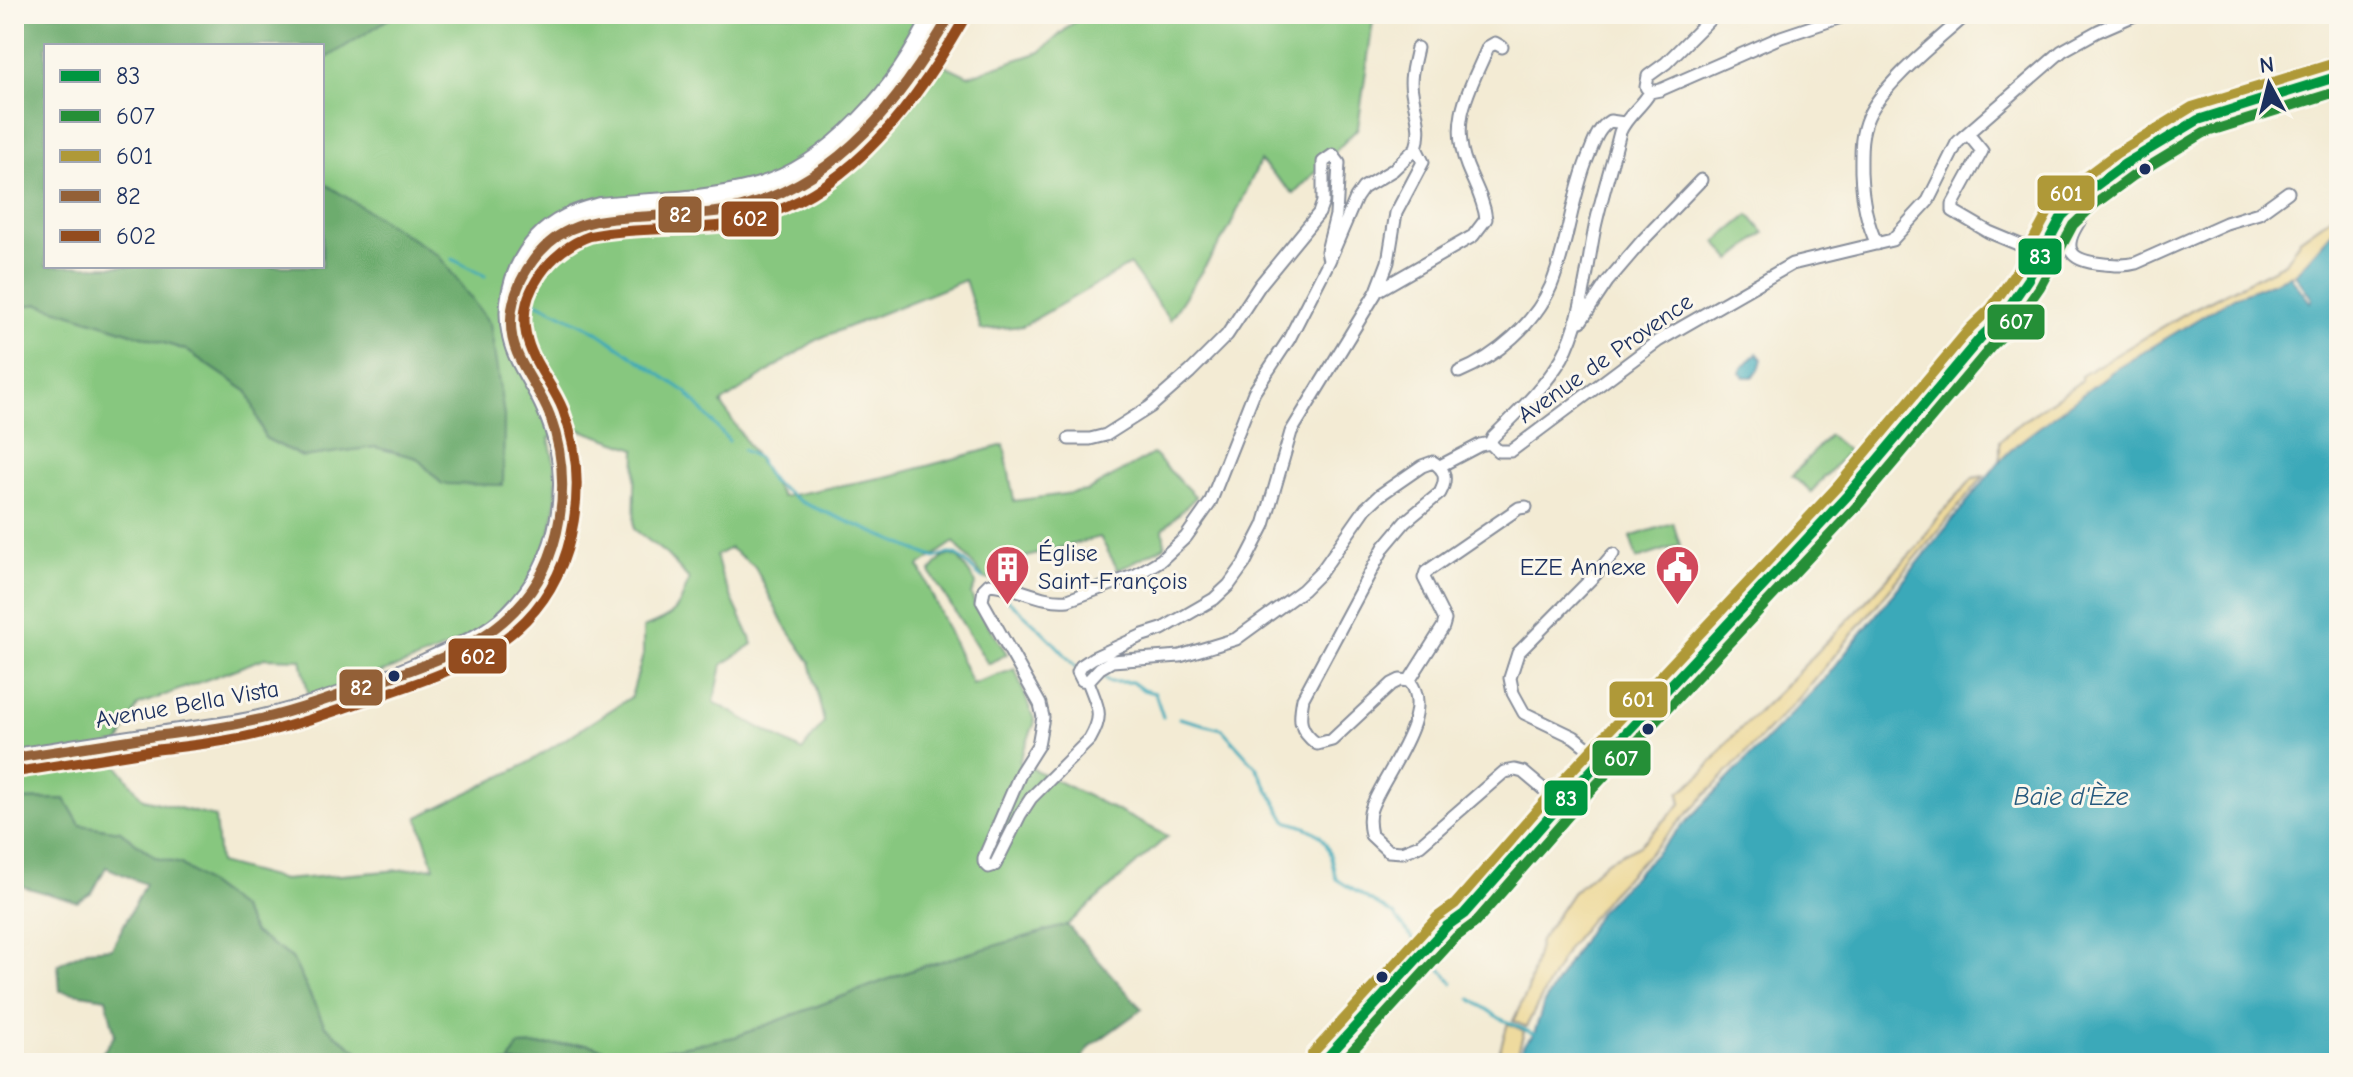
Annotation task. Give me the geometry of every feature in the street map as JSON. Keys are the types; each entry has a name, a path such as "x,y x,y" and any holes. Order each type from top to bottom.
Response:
{"main road":[{"path":"924,35 934,14"},
{"path":"511,314 513,283 524,258 546,233 565,219 600,207 707,199 757,188 816,159 856,126 883,96 940,14"},
{"path":"511,314 525,272 537,255 551,241 577,225 609,217 712,212 740,207 785,192 825,170 864,139 890,109 918,70 951,14"},
{"path":"1322,1063 1447,926 1464,914 1602,759 1847,496 1982,336 2002,317 2028,279 2053,229 2078,211 2125,164 2181,129 2226,110 2339,76"},
{"name":"Avenue Bella Vista","path":"14,758 270,717 403,673 493,630 518,605 546,562 561,517 563,484 559,445 548,410 514,345 511,314"}],"street":[{"path":"1650,92 1646,87 1648,76 1666,63 1715,14"},
{"path":"1459,372 1481,363 1498,350 1543,300 1556,269 1573,197 1598,132 1610,121 1624,122 1650,92 1781,37 1850,14"},
{"path":"1875,240 1862,187 1860,146 1869,115 1882,94 1967,14"},
{"name":"Avenue de Provence","path":"1490,443 1498,451 1511,451 1658,341 1792,264 1875,240 1892,240 1921,210 1957,143 2062,51 2137,14"},
{"path":"1377,291 1473,236 1486,219 1484,205 1466,163 1459,120 1488,47 1495,43 1502,47"},
{"path":"1416,148 1423,162 1396,213 1388,262 1377,291 1291,432 1264,525 1244,564 1214,599 1162,629 1143,635 1081,666 1078,672 1080,677 1088,681 1099,706 1096,727 1090,739 1031,798 995,865 989,867 984,858 1021,772 1038,745 1043,717 1040,704 982,601 984,589 989,584 1001,585 1058,601 1068,600 1136,575 1161,560 1186,537 1210,503 1254,392 1289,339 1329,261 1356,198 1363,188 1393,170 1416,148 1419,120 1411,91 1417,48"},
{"name":"Avenue de Provence","path":"1088,681 1112,661 1180,656 1236,639 1303,590 1321,572 1366,508 1380,495 1422,466 1433,462 1440,466 1490,443 1561,360 1576,322 1599,210 1624,122"},
{"path":"1968,134 1982,151 1953,204 1953,211 1989,232 2025,247 2059,205 2078,211 2069,241 2070,251 2084,263 2123,266 2136,263 2226,223 2250,217 2288,192"},
{"path":"1069,439 1106,435 1150,407 1227,335 1260,285 1319,213 1324,192 1323,162 1333,155 1339,163 1336,215 1327,251 1329,261"},
{"path":"1576,322 1581,321 1607,282 1642,241 1701,180"},
{"path":"1440,466 1445,475 1440,493 1392,534 1348,610 1303,698 1299,719 1301,729 1317,744 1332,740 1392,684 1400,680 1409,681 1414,687 1416,716 1406,743 1370,811 1371,835 1388,851 1402,852 1420,845 1504,772 1523,772 1561,804"},
{"path":"1409,681 1445,620 1424,578 1426,572 1519,508 1526,507"},
{"path":"1602,759 1574,737 1524,713 1513,693 1510,678 1518,653 1613,554"}],"green space":[{"path":"14,14 396,14 324,60 324,44 44,44 44,268 324,268 324,183 439,256 490,324 504,416 503,485 442,484 417,458 375,447 303,457 265,438 248,392 186,350 39,304 14,307"},
{"path":"396,14 961,14 932,59 968,76 1040,52 1083,14 1374,14 1358,128 1294,194 1260,161 1229,229 1170,320 1130,265 1023,326 981,330 965,280 818,339 721,403 782,497 890,476 1004,445 1014,501 1087,491 1153,454 1196,497 1163,529 1165,546 1118,570 1100,537 1023,558 1018,584 985,579 954,542 919,566 972,684 1015,669 1035,722 1019,762 1168,836 1067,925 918,968 735,1037 626,1057 587,1044 518,1046 509,1063 404,1063 396,1059 373,1063 325,1026 292,958 254,933 240,908 181,864 156,858 120,831 80,825 65,799 14,800 14,779 32,770 14,765 14,307 39,304 186,350 248,392 265,438 302,457 375,447 417,458 442,484 439,256 324,183 324,60","holes":["581,430 636,449 634,529 667,555 689,579 682,599 663,620 643,628 643,655 631,697 523,766 418,817 434,867 283,880 219,863 215,817 143,799 112,758 138,705 265,658 301,659 309,697 400,666 467,638 487,626 518,597 541,559 554,516 556,495 549,438","730,548 755,567 782,621 810,662 824,722 802,751 714,702 722,665 753,644 722,577 716,556"]},
{"path":"1749,215 1764,233 1731,260 1716,242"},
{"path":"1829,435 1848,451 1811,492 1792,476"},
{"path":"1673,523 1680,545 1637,559 1630,537"},
{"path":"950,555 958,557 976,583 971,594 975,605 1007,654 988,664 930,572 942,558"},
{"path":"65,799 80,825 120,831 156,858 181,864 240,908 254,933 292,958 325,1026 373,1063 95,1063 115,1035 106,998 60,991 58,964 87,950 112,948 145,884 106,867 92,893 77,902 14,884 14,800"},
{"path":"1067,925 1142,1009 1091,1046 1079,1063 509,1063 518,1046 587,1044 627,1057 735,1037 918,968"}],"sand":[{"path":"2339,208 2339,224 2295,274 2234,297 2113,371 2016,445 2000,461 2000,441 2013,428 2081,381 2081,376 2191,310 2285,263 2300,239"},
{"path":"1984,476 1800,697 1610,894 1567,949 1526,1027 1513,1021 1528,990 1540,941 1572,893 1607,861 1640,845 1681,804 1679,793 1702,774 1731,738 1919,545 1935,520 1973,478"},
{"path":"1508,1023 1524,1031 1515,1063 1496,1063"}],"water":[{"name":"Baie d'Èze","path":"2339,224 2339,1063 1517,1063 1524,1044 1534,1034 1544,1003 1600,911 1823,681 2000,461 2016,445 2113,371 2234,297 2290,276 2310,302 2312,299 2295,274"},
{"path":"1757,353 1762,359 1759,370 1752,377 1744,377 1740,373 1742,368"}],"waterway":[{"path":"452,259 485,276"},
{"path":"528,298 594,330 686,392 729,441"},
{"path":"743,450 758,458 771,481 801,502 935,558 956,555 982,578"},
{"path":"998,591 1077,669"},
{"path":"1100,673 1109,682 1132,682 1143,690 1155,693 1163,717"},
{"path":"1179,718 1222,729 1256,767 1286,821 1310,829 1323,840 1336,879 1394,915 1415,941"},
{"path":"1432,959 1453,983"},
{"path":"1471,999 1501,1019 1534,1034"}],"transit line":[{"name":"82","path":"14,758 224,727 280,714 432,662 468,645 501,623 532,590 554,544 560,519 561,466 557,441 543,400 517,353 511,324 516,294 529,266 549,243 591,222 733,209 778,194 810,177 839,156 889,105 951,14"},
{"name":"602","path":"16,772 226,741 283,727 440,674 495,646 511,634 544,599 557,574 574,521 576,464 571,436 563,410 532,354 526,334 527,303 540,274 563,251 590,236 725,225 766,215 803,199 836,177 894,122 919,90 963,21"},
{"name":"601","path":"1312,1054 1437,917 1455,904 1564,779 1837,487 1971,327 1991,308 2016,272 2051,207 2117,153 2192,107 2335,63"},
{"name":"83","path":"1322,1063 1447,926 1464,914 1574,789 1847,496 1982,336 2002,317 2028,279 2062,216 2086,193 2125,164 2198,120 2339,76"},
{"name":"607","path":"1341,1063 1456,937 1475,923 1584,798 1857,506 1992,346 2013,326 2040,287 2073,225 2133,176 2204,133 2339,91"}],"place":[{"name":"Église Saint-François","path":"1007,606"},
{"name":"EZE Annexe","path":"1677,606"}]}
